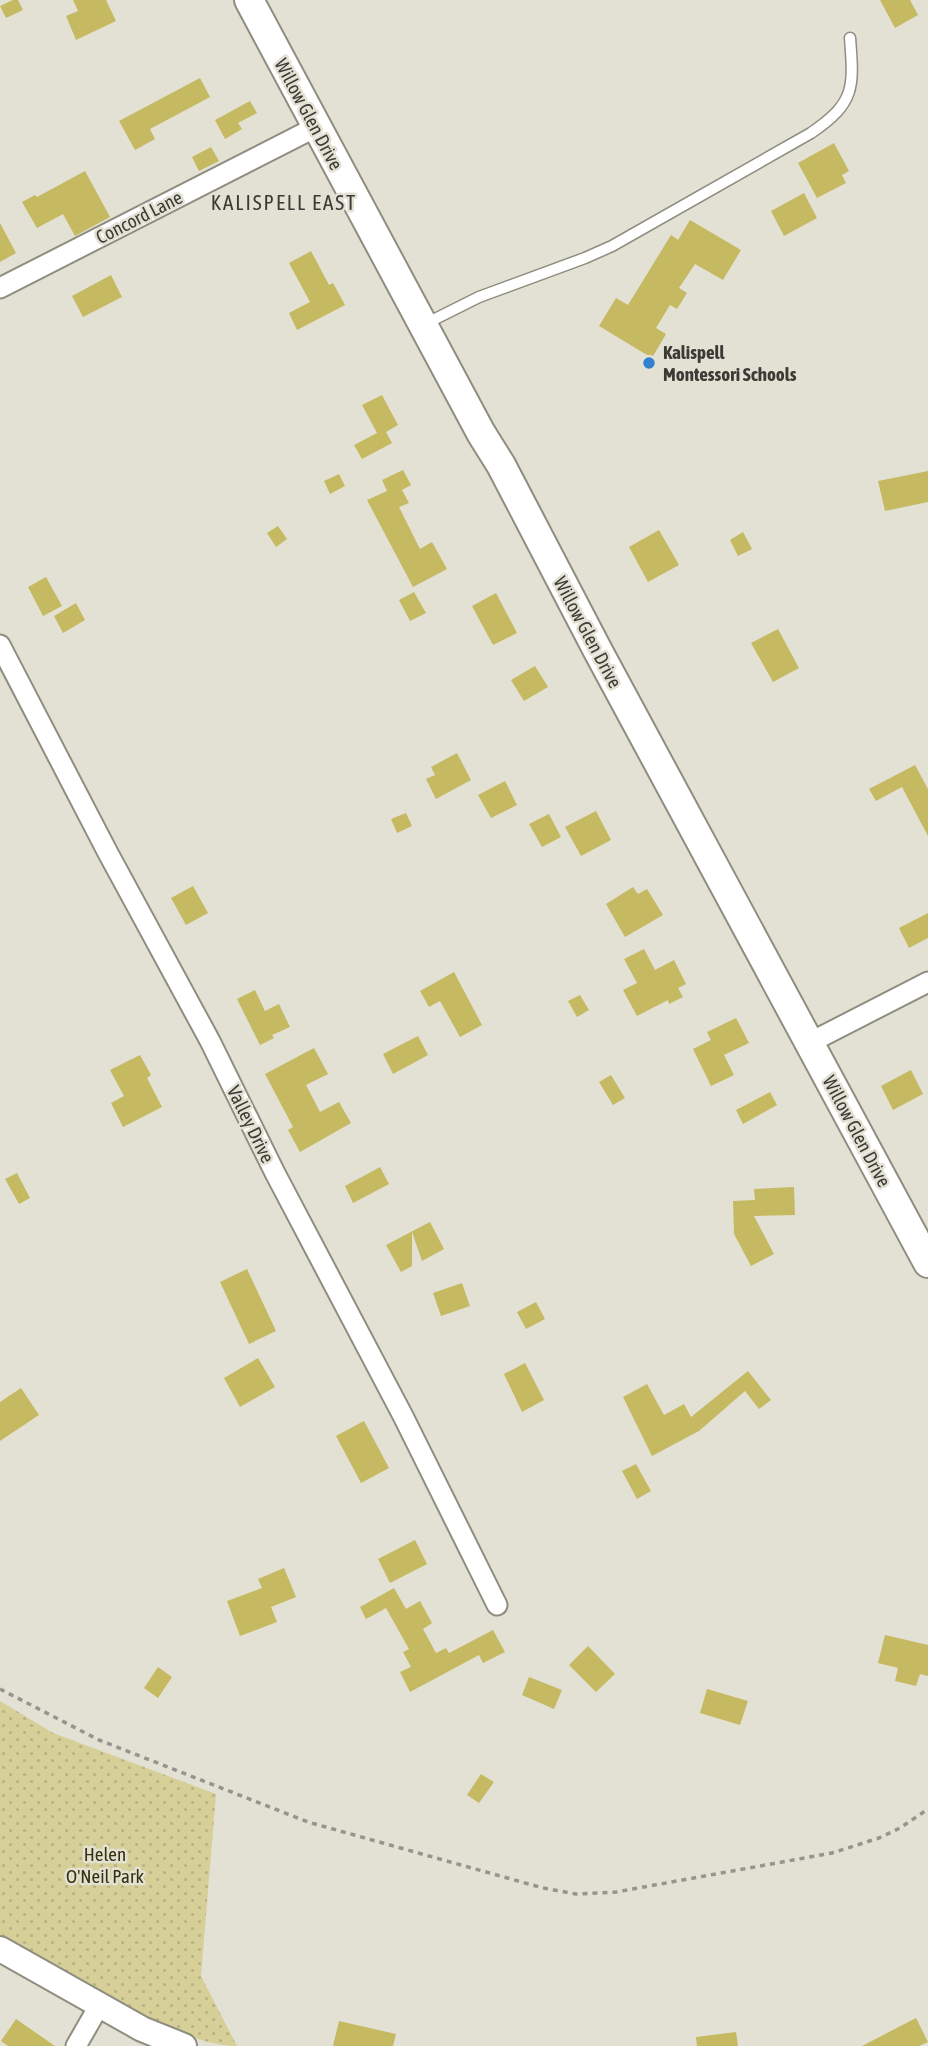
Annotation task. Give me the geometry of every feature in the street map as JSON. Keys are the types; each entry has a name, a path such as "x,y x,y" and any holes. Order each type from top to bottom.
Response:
{"main road":[{"name":"Willow Glen Drive","path":"255,2 316,127 501,465 597,651 928,1263"}],"street":[{"name":"Concord Lane","path":"0,288 316,127"},
{"name":"Valley Drive","path":"0,645 210,1041 497,1605"},
{"path":"809,1043 928,982"},
{"path":"0,1950 148,2037 184,2046"},
{"path":"76,2046 99,2006"}],"lane":[{"path":"423,325 479,296 612,246 811,133 833,118 845,102 852,81 850,38"}],"path":[{"path":"0,1689 99,1740 308,1822 543,1888 576,1894 616,1892 832,1853 879,1838 928,1810"}],"green space":[{"name":"Helen O'Neil Park","path":"0,1701 53,1733 216,1794 201,1976 237,2046 211,2043 149,2020 0,1935"}],"building":[{"path":"18,0 23,10 6,18 0,6"},
{"path":"73,0 106,0 116,21 76,40 66,16 78,11"},
{"path":"880,0 910,0 918,15 895,28"},
{"path":"200,78 210,97 150,129 155,139 135,150 119,121"},
{"path":"250,101 257,113 238,123 242,129 225,139 215,120"},
{"path":"834,143 849,171 842,175 846,183 817,198 798,163"},
{"path":"211,147 219,161 199,171 192,157"},
{"path":"85,171 110,217 75,236 63,214 37,228 22,202 35,195 37,197"},
{"path":"804,193 817,218 784,236 771,211"},
{"path":"690,220 741,250 723,280 695,264 679,288 687,293 677,309 670,305 656,328 666,334 652,358 599,326 616,298 628,305 671,235 678,240"},
{"path":"0,223 16,253 0,262"},
{"path":"311,251 329,285 333,283 345,305 297,330 289,313 310,302 289,263"},
{"path":"111,275 122,297 83,317 72,296"},
{"path":"382,395 398,425 386,432 392,443 362,459 354,445 377,433 362,405"},
{"path":"403,470 411,485 402,490 409,503 399,507 420,549 432,542 447,569 413,587 367,500 387,491 382,480"},
{"path":"928,471 928,502 885,511 878,481"},
{"path":"339,474 345,486 330,494 324,481"},
{"path":"278,526 287,539 276,547 267,533"},
{"path":"659,530 679,565 648,582 629,547"},
{"path":"743,532 752,549 738,556 730,540"},
{"path":"46,577 62,606 43,616 28,587"},
{"path":"414,592 426,613 410,621 399,600"},
{"path":"496,593 517,633 493,645 472,606"},
{"path":"76,603 85,620 63,633 54,616"},
{"path":"778,629 799,668 773,682 751,643"},
{"path":"535,666 548,687 524,701 511,680"},
{"path":"457,753 471,780 436,799 426,779 435,775 431,767"},
{"path":"915,765 928,789 928,836 902,787 876,801 869,789"},
{"path":"505,781 517,805 491,818 478,795"},
{"path":"596,811 611,840 581,856 565,827"},
{"path":"406,813 412,826 397,833 391,819"},
{"path":"549,814 561,837 542,847 529,824"},
{"path":"193,886 208,913 186,925 171,898"},
{"path":"633,887 638,894 647,889 663,915 625,937 606,904"},
{"path":"928,913 928,938 909,948 899,928"},
{"path":"644,949 655,970 674,960 686,984 678,988 683,997 669,1004 668,1000 637,1016 623,990 637,983 624,959"},
{"path":"454,972 482,1025 460,1037 440,1001 429,1007 420,991"},
{"path":"255,990 265,1011 279,1004 290,1027 272,1035 274,1038 260,1045 237,999"},
{"path":"580,995 589,1010 577,1017 568,1001"},
{"path":"736,1018 749,1043 724,1055 734,1075 711,1086 693,1049 711,1040 707,1032"},
{"path":"418,1036 428,1055 393,1074 383,1054"},
{"path":"314,1048 328,1074 306,1085 320,1112 339,1102 351,1123 300,1152 288,1130 293,1127 265,1074"},
{"path":"140,1055 151,1075 147,1078 162,1107 123,1127 111,1103 124,1096 110,1070"},
{"path":"911,1070 923,1094 893,1110 881,1086"},
{"path":"611,1075 625,1098 613,1105 599,1082"},
{"path":"770,1092 777,1105 743,1124 736,1110"},
{"path":"380,1167 389,1184 353,1203 345,1186"},
{"path":"17,1173 30,1198 19,1204 5,1179"},
{"path":"794,1187 795,1215 754,1216 774,1254 751,1266 734,1234 733,1201 755,1200 754,1189"},
{"path":"430,1222 444,1249 422,1261 412,1232 412,1266 401,1272 386,1245"},
{"path":"247,1269 276,1331 249,1344 220,1282"},
{"path":"462,1283 470,1306 441,1316 433,1293"},
{"path":"536,1302 545,1319 526,1329 517,1312"},
{"path":"258,1358 275,1387 240,1407 224,1378"},
{"path":"525,1363 544,1400 522,1412 504,1374"},
{"path":"748,1371 771,1400 759,1409 745,1391 699,1431 652,1456 623,1397 647,1384 664,1415 684,1404 691,1417"},
{"path":"21,1388 39,1415 0,1441 0,1402"},
{"path":"364,1421 389,1468 361,1483 336,1436"},
{"path":"636,1464 651,1491 637,1499 622,1471"},
{"path":"415,1540 427,1564 390,1583 378,1559"},
{"path":"284,1568 296,1597 271,1607 277,1622 240,1636 227,1601 262,1588 258,1579"},
{"path":"394,1588 406,1609 420,1601 432,1623 423,1629 436,1653 446,1648 449,1653 493,1630 505,1652 483,1663 479,1655 410,1692 400,1672 411,1667 403,1652 409,1649 386,1608 366,1619 360,1607"},
{"path":"885,1635 928,1645 928,1676 920,1674 916,1686 895,1681 898,1668 878,1663"},
{"path":"588,1646 615,1674 596,1692 569,1665"},
{"path":"158,1667 172,1677 158,1698 144,1688"},
{"path":"529,1677 562,1690 554,1709 522,1695"},
{"path":"707,1689 748,1701 740,1725 700,1713"},
{"path":"481,1774 494,1782 479,1803 467,1795"},
{"path":"916,2018 928,2042 919,2046 862,2046"},
{"path":"16,2019 55,2046 8,2046 1,2041"},
{"path":"339,2021 396,2034 393,2046 333,2046"},
{"path":"736,2032 738,2046 697,2046 696,2037"}],"place":[{"name":"Kalispell Montessori Schools","path":"649,363"}],"district":[{"name":"KALISPELL EAST","path":"284,203"}]}
